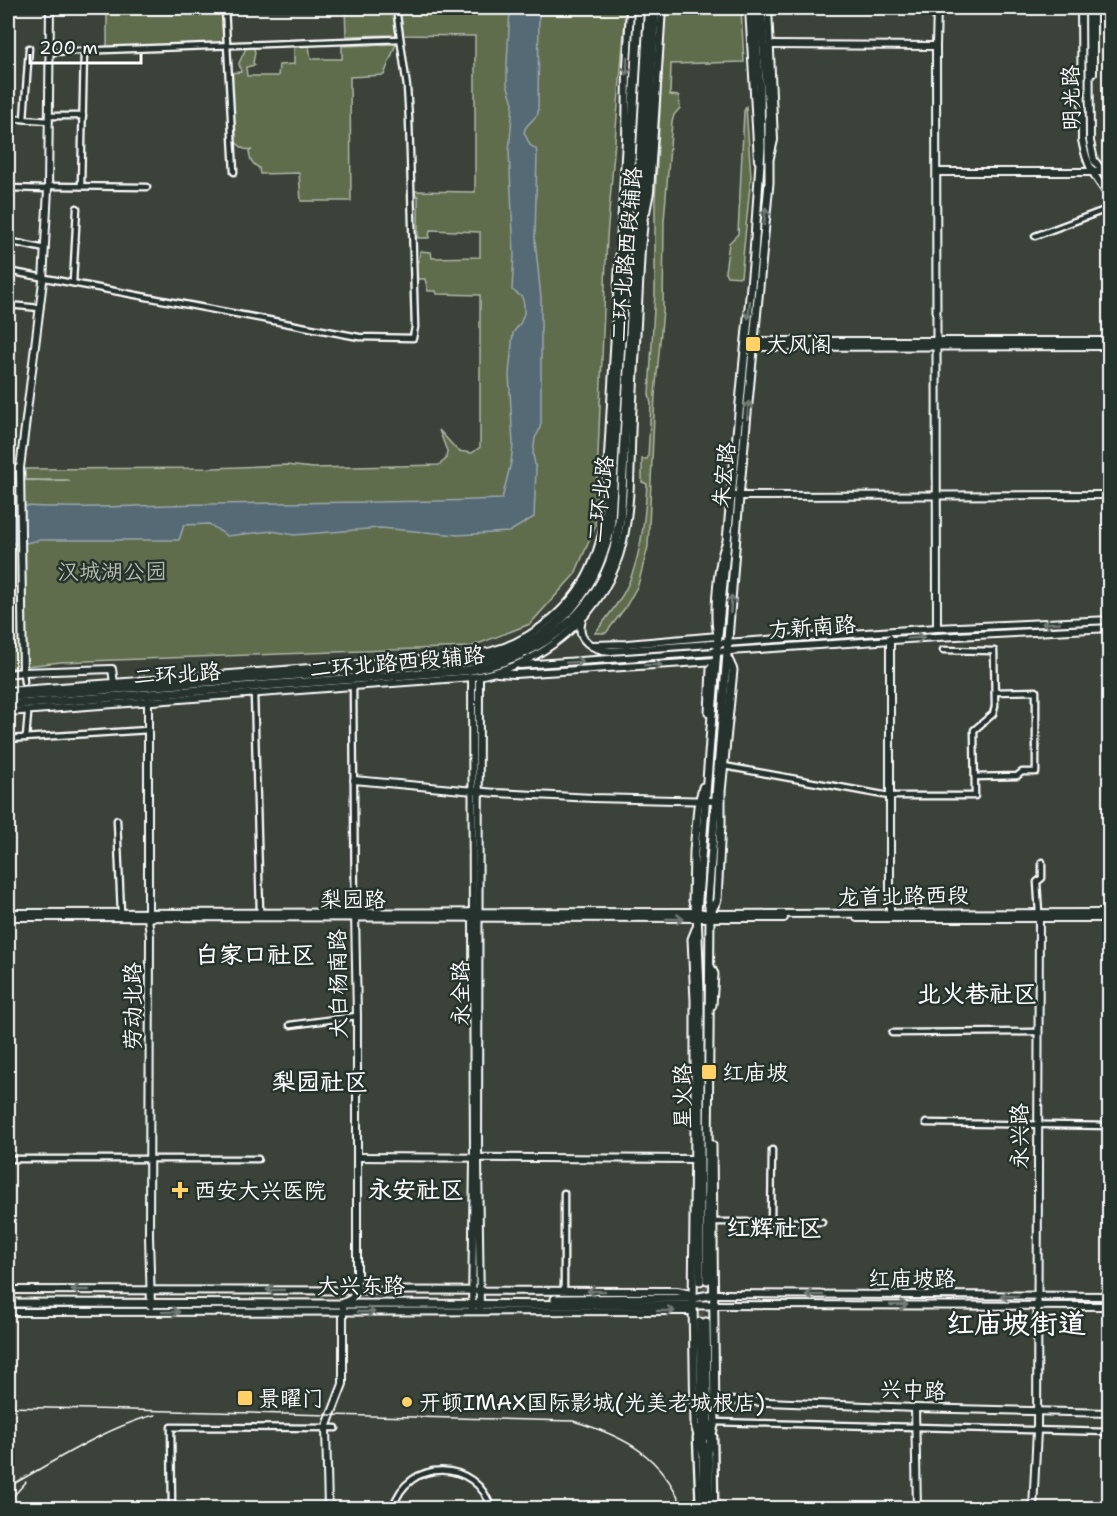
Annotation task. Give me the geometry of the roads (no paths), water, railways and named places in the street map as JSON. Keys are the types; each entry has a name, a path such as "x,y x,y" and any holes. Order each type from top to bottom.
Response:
{"highway":[{"name":"二环北路","path":"8,697 474,661 521,648 544,634 567,614 596,572 610,528 639,8"},
{"name":"二环北路","path":"8,705 469,670 492,666 524,654 550,639 572,621 604,576 614,549 620,518 639,237 649,8"},
{"path":"639,237 643,217 655,8"},
{"path":"754,8 763,41"},
{"path":"761,8 763,41"}],"main road":[{"path":"23,672 20,468 44,278 48,188 50,8"},
{"name":"二环北路西段辅路","path":"8,691 446,657 491,651 528,636 556,615 570,599 593,564 604,526 626,140 630,8"},
{"name":"二环北路西段辅路","path":"8,712 476,676 517,666 544,652 582,619 601,594 618,556 625,532 639,237 649,200 662,8"},
{"name":"朱宏路","path":"749,8 759,170"},
{"path":"768,8 763,41 936,46"},
{"path":"937,8 937,628"},
{"path":"1082,8 1085,66"},
{"path":"1090,100 1093,74 1091,8"},
{"name":"明光路","path":"1091,8 1085,66 1082,140 1090,172 1110,196"},
{"name":"朱宏路","path":"698,918 703,800 754,254 761,147 760,89 763,41"},
{"name":"朱宏路","path":"709,916 709,890 718,803 716,786 739,497 770,160 769,110 763,41"},
{"name":"明光路","path":"1085,66 1090,100 1090,141 1094,160 1106,172 1110,182"},
{"path":"937,172 1106,172"},
{"path":"643,217 649,200"},
{"path":"754,344 1110,341"},
{"path":"938,343 1110,346"},
{"path":"730,496 1110,495"},
{"name":"方新南路","path":"582,619 580,627 584,640 591,645 604,646 718,639 729,642 937,628 1110,620"},
{"name":"方新南路","path":"517,666 717,652 728,655 890,640 1110,628"},
{"path":"890,632 890,916"},
{"path":"354,780 476,791 593,798 703,800 718,803 733,670 728,655"},
{"path":"490,673 514,674 716,661"},
{"path":"8,674 112,669 114,683"},
{"name":"永全路","path":"343,1312 472,1311 476,1300 476,676"},
{"name":"劳动北路","path":"148,700 151,1312"},
{"name":"梨园路","path":"8,915 260,912 698,918"},
{"name":"梨园路","path":"8,915 355,914"},
{"name":"大白杨南路","path":"355,914 357,1291"},
{"name":"龙首北路西段","path":"698,918 709,916 1110,914"},
{"name":"星火路","path":"698,918 700,1008 697,1091 704,1281 708,1131 709,916"},
{"name":"龙首北路西段","path":"1039,916 1110,918"},
{"name":"永兴路","path":"1033,1509 1037,1431 1039,916"},
{"path":"697,1044 692,939 698,918"},
{"path":"705,1450 714,1421 715,1400 712,1149 714,975 708,962"},
{"path":"694,988 700,1008"},
{"path":"697,1091 693,1304 695,1425 705,1450 710,1509"},
{"path":"695,1131 700,1144"},
{"path":"708,1131 712,1149"},
{"path":"357,1157 694,1159"},
{"path":"8,1290 357,1291 476,1300 693,1304"},
{"path":"328,1509 326,1428 343,1384 343,1303 351,1299 357,1291"},
{"path":"476,1300 564,1291 677,1291 691,1294 693,1304"},
{"name":"红庙坡路","path":"714,1294 1110,1296"},
{"name":"大兴东路","path":"693,1304 714,1294"},
{"name":"大兴东路","path":"8,1301 351,1299 714,1305"},
{"name":"大兴东路","path":"151,1301 343,1303 476,1300"},
{"name":"红庙坡路","path":"714,1305 1110,1306"},
{"path":"8,1312 343,1312"},
{"path":"703,1322 704,1509"},
{"name":"兴中路","path":"715,1400 1110,1413"},
{"path":"915,1408 917,1509"}],"street":[{"path":"225,8 234,172"},
{"path":"8,271 359,337 413,338 415,327 409,119 396,8"},
{"path":"50,52 400,39"},
{"path":"24,119 29,48"},
{"path":"81,186 84,51"},
{"path":"8,118 83,116"},
{"path":"8,188 147,187"},
{"path":"73,283 77,208"},
{"path":"1035,236 1110,208"},
{"path":"8,241 45,249"},
{"path":"8,305 40,308"},
{"path":"8,468 20,468"},
{"path":"723,766 889,796 975,796 974,730 993,714 995,706 994,651 943,650"},
{"path":"23,672 24,682"},
{"name":"大白杨南路","path":"353,685 355,914"},
{"path":"975,777 1017,776 1022,772 1036,772 1036,691 995,692"},
{"path":"254,693 260,912"},
{"path":"26,738 28,714"},
{"path":"8,739 148,730"},
{"path":"117,820 122,913"},
{"name":"永兴路","path":"1039,916 1037,882 1042,878 1042,862"},
{"path":"290,1025 357,1016"},
{"path":"892,1033 1038,1032"},
{"path":"926,1123 1110,1126"},
{"path":"771,1222 772,1150"},
{"path":"9,1159 258,1159"},
{"path":"564,1193 564,1291"},
{"path":"714,1222 822,1222"},
{"path":"715,1509 714,1421 1110,1432"},
{"path":"695,1425 699,1509"},
{"path":"172,1509 171,1427 336,1428"},
{"path":"393,1509 400,1492 414,1477 437,1471 448,1471 462,1475 482,1490 489,1500 491,1509"}],"water":[{"path":"510,8 539,8 538,114 524,132 537,154 535,239 541,298 541,423 535,438 533,454 536,470 534,517 509,532 458,535 380,528 294,535 272,531 227,536 209,524 184,525 179,540 40,540 21,544 8,543 8,506 10,505 85,507 502,499 513,445 509,374 513,333 524,313 522,297 512,290 514,255 509,152 513,103 507,84"}],"tunnel":[{"path":"706,1322 707,1280"},
{"path":"700,1281 700,1322"}],"railway":[{"path":"8,1407 573,1421 625,1441 640,1451 664,1475 683,1508"},
{"path":"8,1487 99,1437 137,1420 155,1415"},
{"path":"8,1502 26,1482"}],"place":[{"name":"大风阁","path":"753,344"},
{"name":"红庙坡","path":"709,1072"},
{"name":"西安大兴医院","path":"180,1190"},
{"name":"景曜门","path":"245,1398"},
{"name":"开顿IMAX国际影城(光美老城根店)","path":"407,1402"}],"district":[{"name":"白家口社区","path":"255,955"},
{"name":"北火巷社区","path":"977,994"},
{"name":"梨园社区","path":"320,1082"},
{"name":"永安社区","path":"416,1190"},
{"name":"红辉社区","path":"774,1228"},
{"name":"红庙坡街道","path":"1016,1323"}],"park label":[{"name":"汉城湖公园","path":"112,571"}]}
